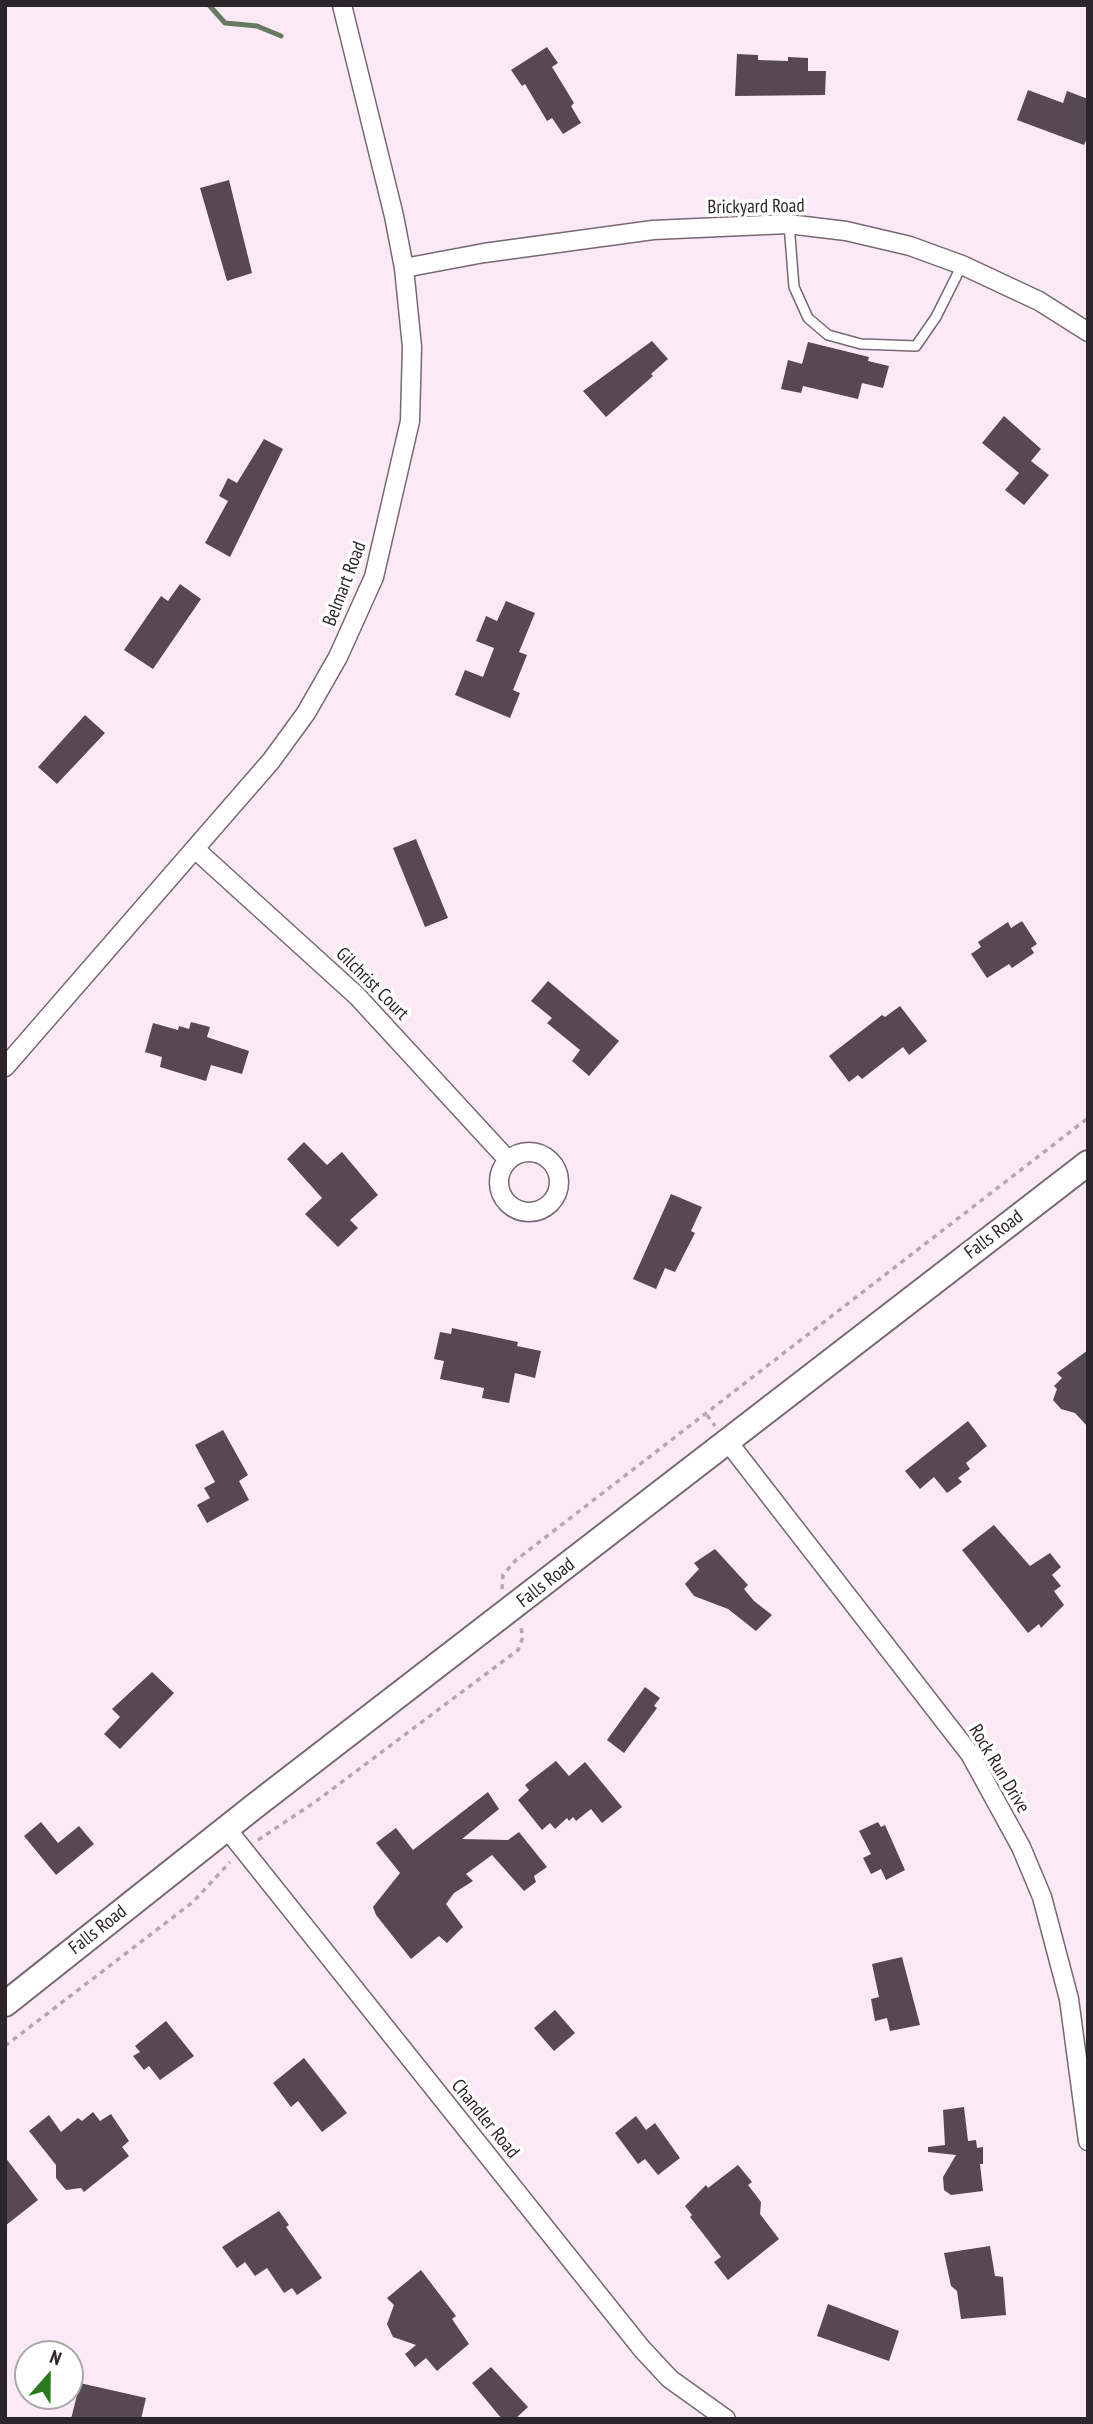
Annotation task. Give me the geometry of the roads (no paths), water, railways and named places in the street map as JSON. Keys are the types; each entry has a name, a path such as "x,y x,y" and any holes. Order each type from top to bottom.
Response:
{"main road":[{"name":"Falls Road","path":"5,2004 1088,1163"}],"street":[{"name":"Belmart Road","path":"5,1067 271,761 306,713 343,648 374,577 410,421 412,347 404,268 342,5"},
{"name":"Brickyard Road","path":"404,268 484,253 653,230 789,224 856,233 910,246 962,265 1039,301 1088,332"},
{"name":"Gilchrist Court","path":"195,849 357,996 508,1160"},
{"name":"Rock Run Drive","path":"727,1442 970,1754 1021,1847 1041,1897 1069,1999 1088,2141"},
{"name":"Chandler Road","path":"227,1829 642,2348 670,2379 726,2419"},
{"path":"1069,1999 1088,1996"}],"lane":[{"path":"789,224 793,287 808,318 828,335 861,344 916,346 936,317 962,265"}],"waterway":[{"path":"209,5 225,23 257,26 281,36"}]}
